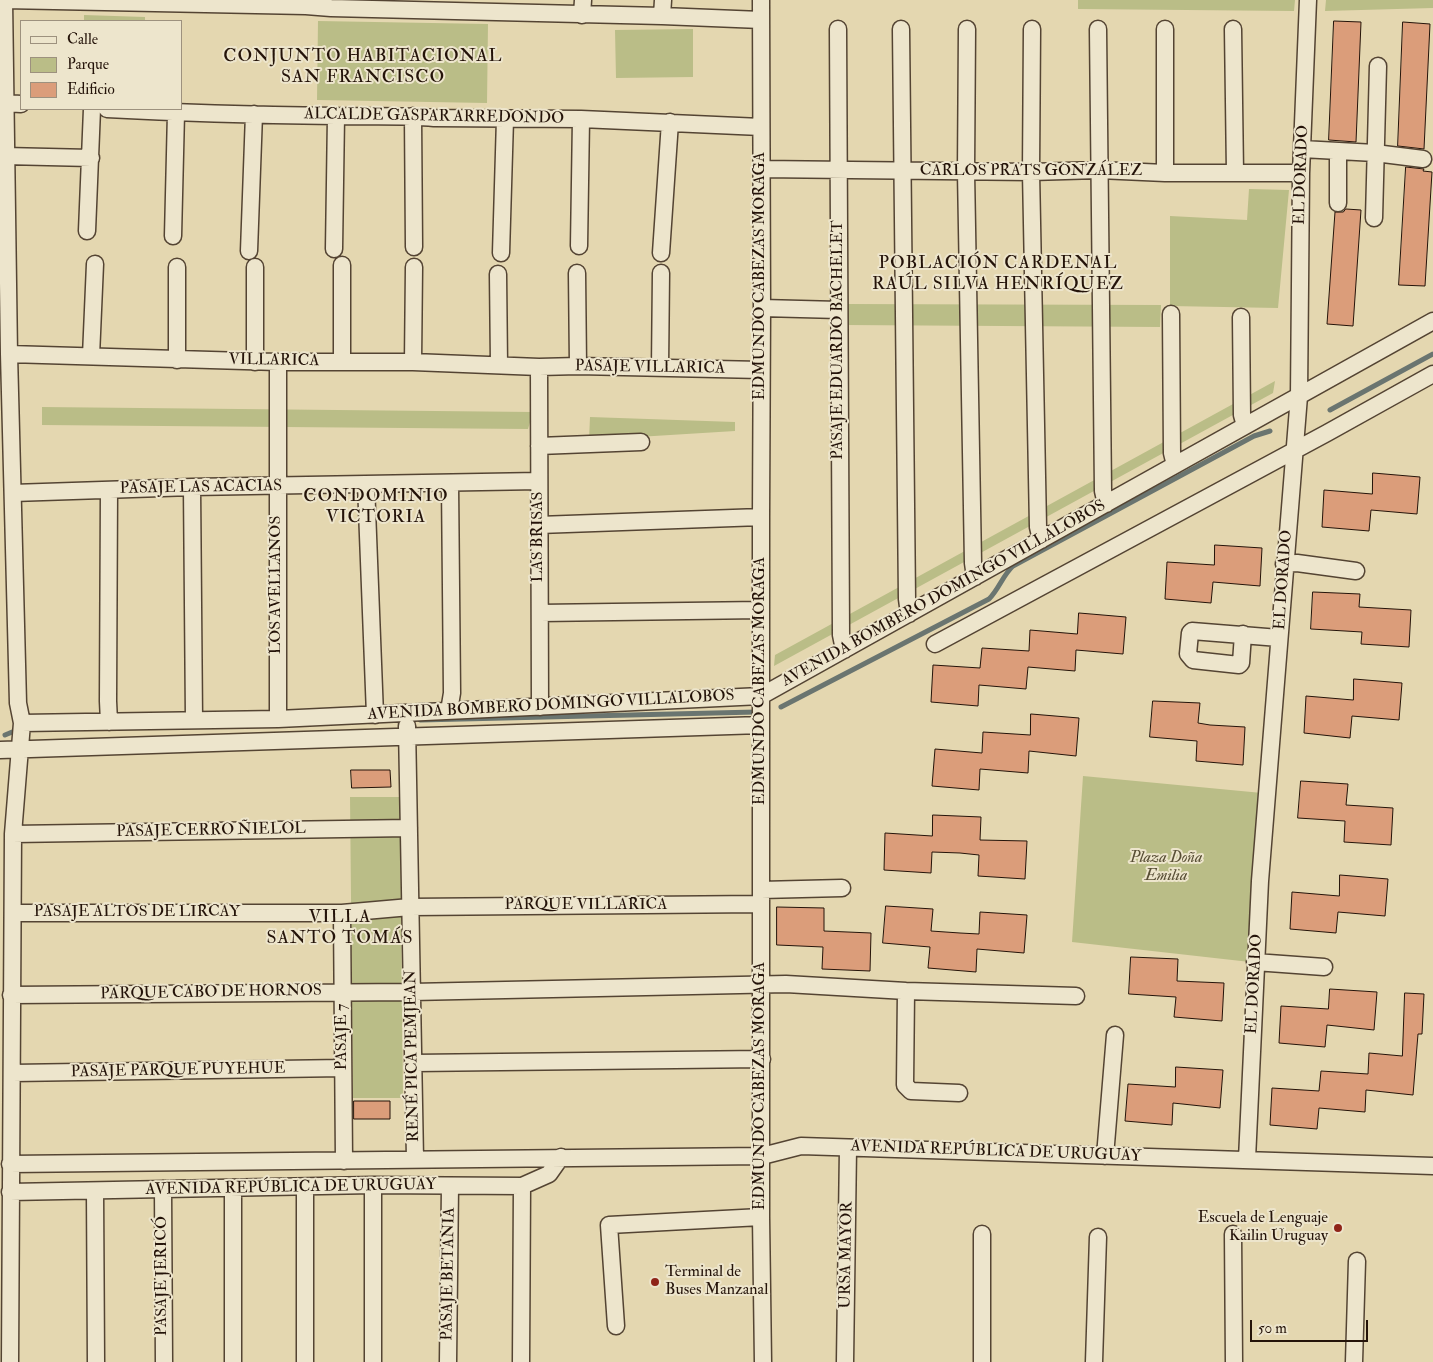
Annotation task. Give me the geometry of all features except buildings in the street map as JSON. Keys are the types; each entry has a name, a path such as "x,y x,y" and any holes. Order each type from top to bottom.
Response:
{"street":[{"path":"10,1362 13,834 22,723 18,703 8,354 4,0 249,3 306,6 331,4 662,8 761,20"},
{"name":"EDMUNDO CABEZAS MORAGA","path":"761,0 761,1217 763,1362"},
{"name":"EL DORADO","path":"1247,1159 1260,881 1299,396 1301,173 1308,0"},
{"name":"PASAJE EDUARDO BACHELET","path":"838,29 841,635 844,650"},
{"path":"901,29 907,590 909,614"},
{"path":"967,29 966,172 975,577"},
{"path":"1032,29 1031,172 1038,527 1041,540"},
{"path":"1098,29 1103,491 1106,504"},
{"path":"1165,29 1165,172"},
{"path":"1233,29 1235,173"},
{"path":"1374,218 1378,66"},
{"path":"4,103 20,104"},
{"path":"87,231 92,110"},
{"name":"ALCALDE GASPAR ARREDONDO","path":"124,110 176,113 581,119 761,127"},
{"path":"173,236 176,113"},
{"path":"249,251 254,114"},
{"path":"334,249 336,116"},
{"path":"413,116 414,247"},
{"path":"500,253 506,119"},
{"path":"579,246 581,119"},
{"path":"662,253 670,122"},
{"path":"1302,149 1375,153 1423,159"},
{"path":"1338,151 1338,203"},
{"path":"5,156 90,158"},
{"name":"CARLOS PRATS GONZÁLEZ","path":"761,169 903,172 1099,170 1301,173"},
{"path":"92,356 95,264"},
{"path":"342,265 342,362"},
{"path":"177,266 177,360"},
{"path":"255,267 255,362"},
{"path":"413,362 414,267"},
{"path":"577,273 578,366"},
{"path":"660,368 661,273"},
{"path":"498,274 499,365"},
{"path":"762,308 839,310"},
{"path":"1171,314 1172,453 1175,465"},
{"path":"1241,317 1242,414 1245,426"},
{"name":"AVENIDA BOMBERO DOMINGO VILLALOBOS","path":"22,723 278,719 761,696 1433,321"},
{"name":"VILLARICA","path":"8,354 255,362 413,362 539,368"},
{"name":"LOS AVELLANOS","path":"278,362 278,719"},
{"name":"PASAJE VILLARICA","path":"539,368 578,366 761,370"},
{"name":"LAS BRISAS","path":"539,368 540,707"},
{"path":"935,644 1433,374"},
{"path":"539,446 641,442"},
{"name":"PASAJE LAS ACACIAS","path":"13,493 192,487 539,481"},
{"path":"449,711 452,693 450,483"},
{"path":"366,484 375,715"},
{"path":"192,487 194,720"},
{"path":"109,490 109,722"},
{"path":"539,525 761,517"},
{"path":"1284,564 1297,563 1356,570"},
{"path":"540,612 761,610"},
{"path":"1243,634 1279,638"},
{"name":"RENÉ PICA PEMJEAN","path":"407,713 415,1159"},
{"name":"AVENIDA BOMBERO DOMINGO VILLALOBOS","path":"0,750 761,725"},
{"name":"PASAJE CERRO ÑIELOL","path":"13,834 409,828"},
{"name":"PARQUE VILLARICA","path":"410,907 761,897 842,888"},
{"name":"PASAJE ALTOS DE LIRCAY","path":"13,913 342,913 410,907"},
{"name":"PASAJE 7","path":"342,913 344,1161"},
{"path":"1255,962 1324,967"},
{"name":"PARQUE CABO DE HORNOS","path":"11,995 412,992 786,984 906,991 1076,996"},
{"path":"906,991 905,1085 911,1091 959,1093"},
{"path":"1105,1156 1115,1035"},
{"path":"414,1063 762,1059"},
{"name":"PASAJE PARQUE PUYEHUE","path":"12,1073 343,1068"},
{"name":"AVENIDA REPÚBLICA DE URUGUAY","path":"10,1164 762,1156 801,1146 1433,1166"},
{"name":"URSA MAYOR","path":"845,1362 848,1148"},
{"name":"AVENIDA REPÚBLICA DE URUGUAY","path":"10,1192 373,1185 522,1186 549,1174 561,1157"},
{"path":"373,1185 373,1362"},
{"name":"PASAJE BETANIA","path":"448,1362 450,1186"},
{"path":"521,1362 522,1186"},
{"path":"305,1187 305,1362"},
{"path":"233,1188 233,1362"},
{"name":"PASAJE JERICÓ","path":"163,1189 164,1362"},
{"path":"95,1191 96,1362"},
{"path":"616,1326 608,1225 761,1217"},
{"path":"982,1234 982,1362"},
{"path":"1233,1234 1234,1362"},
{"path":"1094,1362 1098,1238"},
{"path":"1354,1362 1356,1261"}],"green space":[{"path":"1078,0 1295,0 1294,11 1078,9"},
{"path":"1326,0 1433,0 1433,8 1325,11"},
{"path":"84,15 145,17 145,20 84,20"},
{"path":"318,21 488,24 487,103 317,100"},
{"path":"693,29 693,77 616,78 615,30"},
{"path":"1249,189 1289,190 1278,308 1170,306 1170,216 1247,220"},
{"path":"845,304 1161,305 1160,327 845,325"},
{"path":"1275,381 1273,393 774,666 775,655"},
{"path":"42,407 533,412 528,429 42,425"},
{"path":"590,417 735,422 735,431 589,440"},
{"name":"Plaza Doña Emilia","path":"1083,776 1262,793 1250,962 1072,942"},
{"path":"350,797 400,797 403,1098 353,1098"}],"waterway":[{"path":"1330,410 1433,354"},
{"path":"781,707 989,599 1013,566 1254,436 1270,431"},
{"path":"420,720 756,712"},
{"path":"5,735 17,730"}],"place":[{"name":"Escuela de Lenguaje Kailin Uruguay","path":"1338,1228"},
{"name":"Terminal de Buses Manzanal","path":"655,1282"}],"district":[{"name":"CONJUNTO HABITACIONAL SAN FRANCISCO","path":"363,67"},
{"name":"POBLACIÓN CARDENAL RAÚL SILVA HENRÍQUEZ","path":"998,274"},
{"name":"CONDOMINIO VICTORIA","path":"376,507"},
{"name":"VILLA SANTO TOMÁS","path":"340,928"}]}
